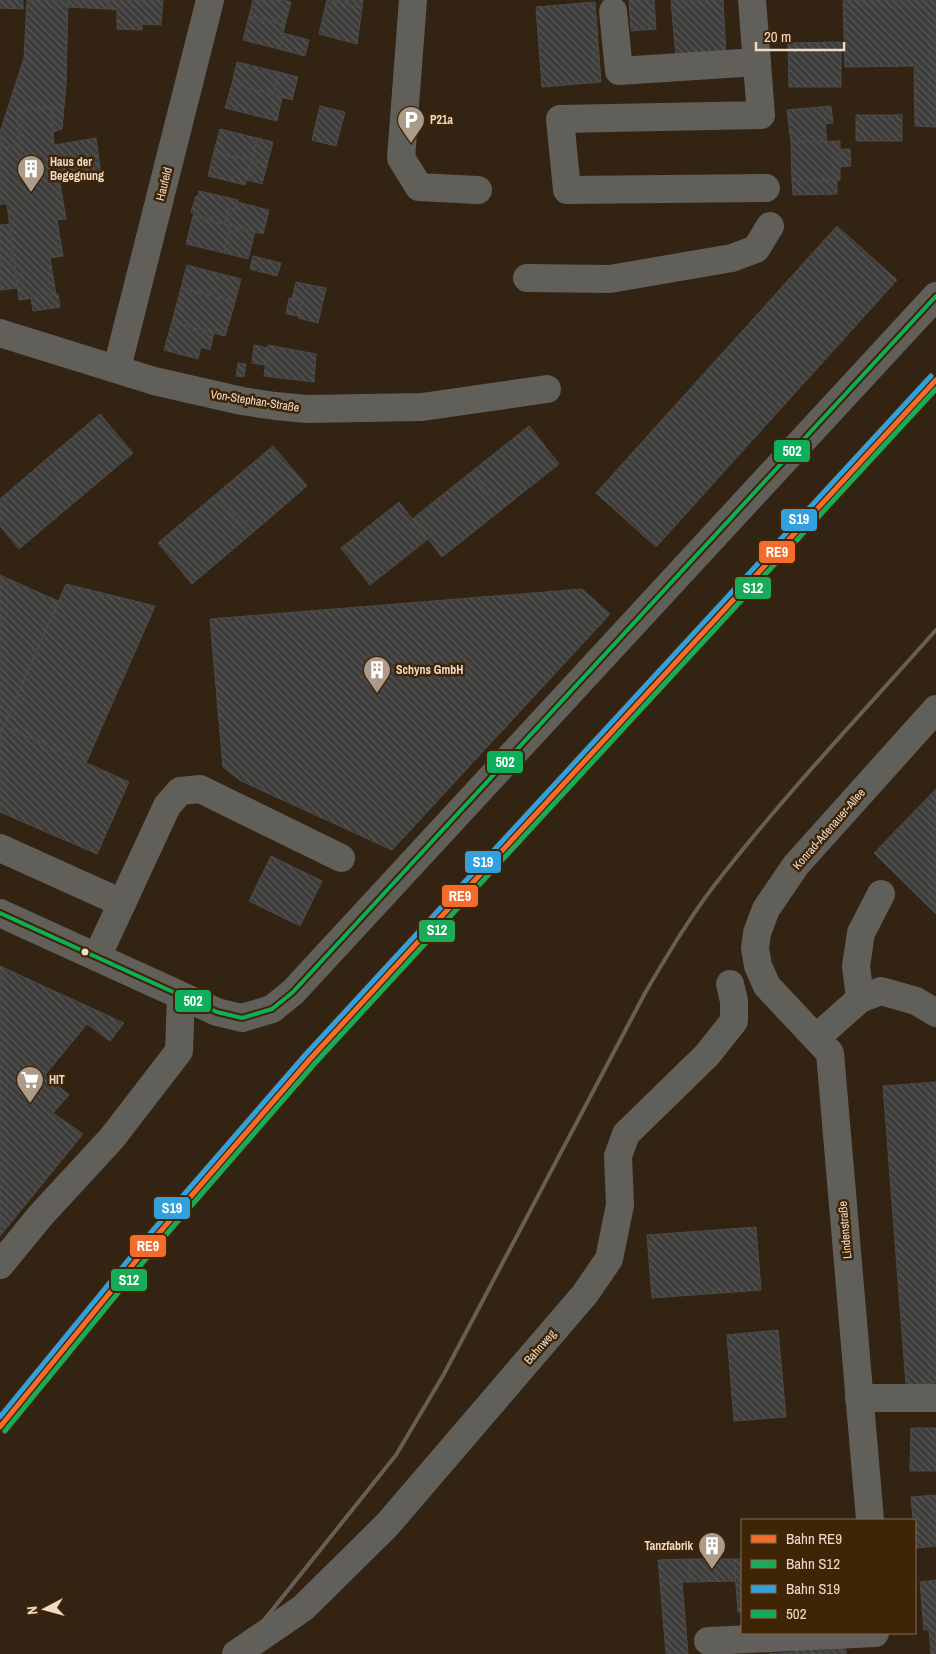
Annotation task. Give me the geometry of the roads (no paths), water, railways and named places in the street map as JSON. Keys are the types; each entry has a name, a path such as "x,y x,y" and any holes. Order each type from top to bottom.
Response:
{"street":[{"name":"Haufeld","path":"117,368 210,0"},
{"path":"413,0 401,158 419,187 478,190"},
{"path":"752,0 761,115 560,119 567,190 766,188"},
{"path":"614,11 619,71 757,62"},
{"path":"527,278 610,279 732,258 756,249 770,226"},
{"path":"0,913 217,1012 242,1018 272,1009 294,992 936,296"},
{"name":"Von-Stephan-Straße","path":"0,333 154,381 242,401 307,409 422,407 547,389"},
{"name":"Konrad-Adenauer-Allee","path":"758,966 755,948 757,933 766,908 796,865 936,709"},
{"path":"97,957 167,806 180,791 200,789 341,858"},
{"path":"0,848 122,903"},
{"path":"860,999 856,966 861,933 881,894"},
{"name":"Lindenstraße","path":"758,966 767,986 830,1053 870,1519"},
{"name":"Bahnweg","path":"236,1654 303,1608 387,1525 585,1294 609,1259 620,1205 618,1156 626,1134 707,1055 734,1022 734,1001 730,984"},
{"path":"816,1038 860,999 881,991 916,1000 936,1013"},
{"path":"0,1265 41,1215 112,1138 178,1051 181,996"},
{"path":"859,1398 936,1398"},
{"path":"708,1641 854,1634"},
{"path":"880,1634 882,1654"}],"railway":[{"path":"237,1654 396,1455 444,1374 645,993 692,916 724,873 775,811 936,630"}],"rail line":[{"name":"S19","path":"0,1417 148,1236 306,1054 931,376"},
{"name":"RE9","path":"0,1427 153,1240 311,1058 936,380"},
{"name":"S12","path":"5,1431 158,1244 316,1062 936,389"}],"place":[{"name":"P21a","path":"411,144"},
{"name":"Haus der Begegnung","path":"31,193"},
{"name":"Schyns GmbH","path":"377,694"},
{"name":"HIT","path":"30,1104"},
{"name":"Tanzfabrik","path":"712,1570"}]}
